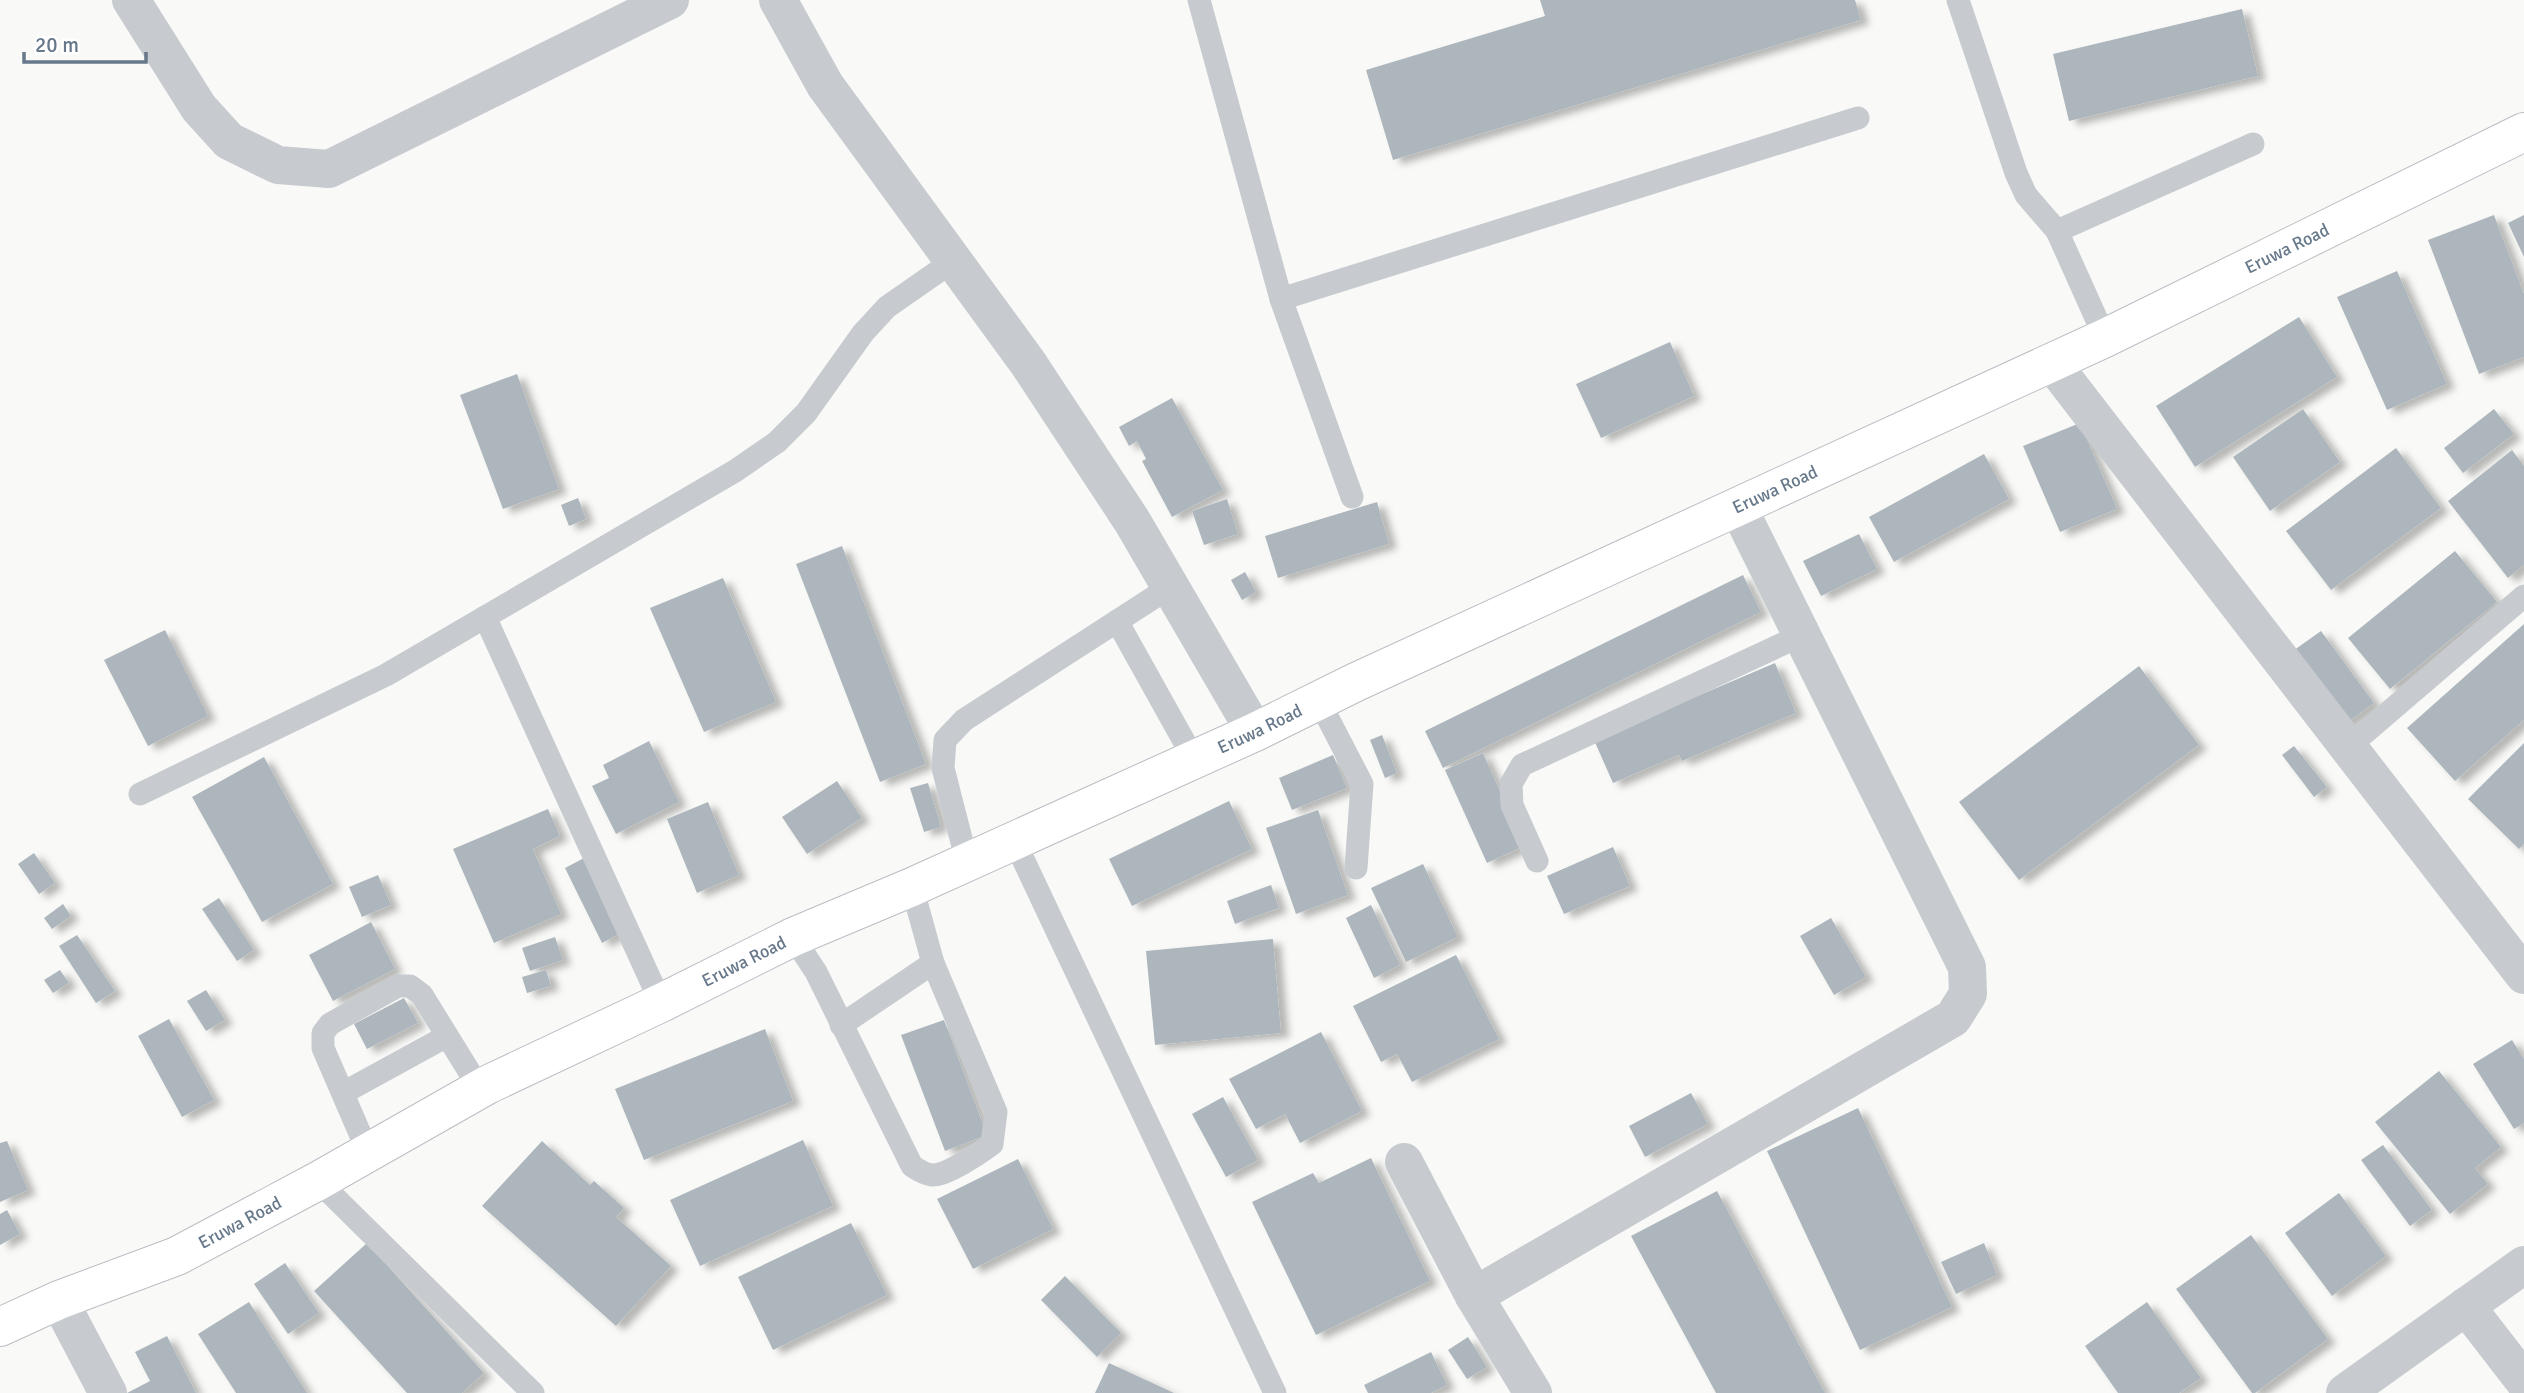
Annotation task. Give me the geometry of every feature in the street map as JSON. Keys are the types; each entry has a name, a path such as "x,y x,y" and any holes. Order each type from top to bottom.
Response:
{"main road":[{"name":"Eruwa Road","path":"0,1327 59,1300 177,1256 318,1181 480,1089 793,937 912,887 1194,760 2052,363 2524,132"}],"street":[{"path":"131,0 199,108 229,141 278,165 328,169 670,0"},
{"path":"778,0 825,85 1028,363 1132,522 1255,732"},
{"path":"2052,363 2524,975"},
{"path":"1474,1296 1953,1018 1968,994 1967,967 1738,507"},
{"path":"1404,1162 1474,1296 1533,1393"},
{"path":"2345,1393 2524,1265"},
{"path":"59,1300 108,1393"},
{"path":"2466,1306 2524,1381"}],"lane":[{"path":"1199,0 1281,299 1352,497"},
{"path":"1958,0 2016,173 2026,195 2057,231 2105,338"},
{"path":"1281,299 1858,118"},
{"path":"2057,231 2253,144"},
{"path":"140,794 386,675 736,471 777,442 806,413 863,333 887,307 953,261"},
{"path":"967,862 943,768 945,740 964,720 1170,587"},
{"path":"2347,748 2524,596"},
{"path":"485,617 661,1003"},
{"path":"1117,621 1194,760"},
{"path":"1537,861 1511,805 1511,784 1522,765 1802,635"},
{"path":"1319,701 1362,784 1356,868"},
{"path":"1013,840 1275,1393"},
{"path":"793,937 816,972 912,1166 924,1173 936,1175 980,1154 992,1144 996,1112 933,963 912,887"},
{"path":"841,1025 933,963"},
{"path":"368,1152 323,1048 323,1032 330,1024 398,986 410,986 422,995 480,1089"},
{"path":"343,1093 447,1036"},
{"path":"318,1181 533,1393"}],"building":[{"path":"1540,0 1855,0 1861,20 1393,160 1366,70 1545,16"},
{"path":"2242,9 2258,76 2069,121 2053,54"},
{"path":"2494,215 2524,294 2524,357 2479,374 2428,240"},
{"path":"2524,215 2524,257 2508,223"},
{"path":"2397,271 2447,384 2387,410 2337,297"},
{"path":"2299,317 2337,377 2195,467 2156,406"},
{"path":"1670,342 1694,396 1601,438 1576,384"},
{"path":"517,374 559,489 503,509 460,395"},
{"path":"1172,398 1223,490 1172,517 1142,461 1146,459 1137,441 1129,446 1119,427"},
{"path":"2303,409 2340,462 2270,511 2233,457"},
{"path":"2494,409 2514,434 2463,473 2444,448"},
{"path":"2080,423 2117,509 2060,532 2023,446"},
{"path":"2396,448 2441,508 2331,590 2286,531"},
{"path":"2512,450 2524,466 2524,565 2508,578 2448,501"},
{"path":"1984,454 2009,499 1894,562 1869,517"},
{"path":"578,498 586,519 569,526 561,505"},
{"path":"1227,499 1238,534 1204,545 1192,511"},
{"path":"1377,502 1389,544 1278,578 1265,536"},
{"path":"1859,534 1877,569 1821,596 1803,561"},
{"path":"842,546 926,764 880,782 796,564"},
{"path":"2455,551 2497,602 2390,689 2348,638"},
{"path":"1245,572 1256,592 1242,600 1231,580"},
{"path":"1743,575 1761,612 1443,768 1425,731"},
{"path":"723,578 776,702 704,732 650,608"},
{"path":"2524,624 2524,720 2455,781 2407,728"},
{"path":"165,630 208,716 148,746 104,660"},
{"path":"2321,631 2374,703 2343,726 2290,653"},
{"path":"1775,663 1796,713 1682,761 1679,755 1613,783 1594,740"},
{"path":"2139,666 2199,745 2019,880 1959,802"},
{"path":"1382,735 1397,773 1385,778 1370,740"},
{"path":"649,741 679,802 616,834 592,786 609,778 603,765"},
{"path":"2524,743 2524,844 2519,849 2468,799"},
{"path":"2294,746 2327,787 2314,797 2282,755"},
{"path":"1483,753 1524,846 1487,863 1445,770"},
{"path":"1333,755 1347,788 1292,810 1279,778"},
{"path":"264,757 333,884 262,922 192,797"},
{"path":"837,781 862,818 807,854 782,817"},
{"path":"928,783 941,827 924,832 910,788"},
{"path":"1229,801 1252,849 1132,906 1109,859"},
{"path":"708,802 739,875 697,893 667,819"},
{"path":"548,809 560,836 533,849 561,914 494,943 453,849"},
{"path":"1318,810 1348,895 1296,914 1266,828"},
{"path":"1613,847 1630,886 1564,914 1547,876"},
{"path":"34,853 55,883 39,894 18,864"},
{"path":"586,857 623,932 602,943 565,868"},
{"path":"1423,864 1458,937 1406,962 1371,888"},
{"path":"378,875 391,905 362,917 349,887"},
{"path":"1271,885 1279,908 1235,924 1227,901"},
{"path":"219,898 254,950 237,961 202,909"},
{"path":"63,904 71,916 52,929 44,918"},
{"path":"1371,905 1400,965 1374,978 1346,918"},
{"path":"1831,918 1866,977 1834,995 1800,936"},
{"path":"371,922 395,969 333,1001 309,955"},
{"path":"77,935 115,991 96,1003 59,946"},
{"path":"555,937 563,960 530,971 522,948"},
{"path":"1273,939 1281,1033 1155,1045 1146,951"},
{"path":"1456,955 1499,1039 1412,1082 1397,1054 1381,1062 1353,1006"},
{"path":"60,970 69,983 53,993 44,980"},
{"path":"546,970 551,986 527,993 522,977"},
{"path":"206,990 225,1020 206,1031 187,1001"},
{"path":"404,998 418,1023 367,1049 354,1024"},
{"path":"169,1019 214,1100 182,1117 138,1036"},
{"path":"944,1020 987,1135 945,1151 901,1035"},
{"path":"765,1029 793,1101 644,1160 615,1089"},
{"path":"1321,1032 1362,1111 1300,1143 1285,1114 1256,1129 1229,1079"},
{"path":"2512,1040 2524,1059 2524,1123 2514,1129 2473,1064"},
{"path":"2439,1071 2501,1147 2475,1168 2488,1184 2450,1214 2375,1122"},
{"path":"1691,1093 1708,1124 1645,1157 1629,1126"},
{"path":"1223,1097 1258,1160 1226,1177 1192,1114"},
{"path":"1858,1108 1952,1307 1860,1350 1767,1151"},
{"path":"803,1140 833,1206 700,1266 670,1200"},
{"path":"7,1141 28,1190 0,1202 0,1143"},
{"path":"542,1141 590,1185 594,1181 624,1208 616,1217 671,1266 616,1326 482,1206"},
{"path":"2383,1145 2432,1210 2410,1226 2361,1160"},
{"path":"1371,1158 1430,1281 1316,1335 1252,1202 1313,1173 1319,1183"},
{"path":"1018,1159 1053,1229 973,1269 937,1199"},
{"path":"1717,1191 1825,1393 1716,1393 1631,1236"},
{"path":"2339,1193 2386,1256 2332,1296 2285,1233"},
{"path":"7,1210 20,1234 0,1245 0,1214"},
{"path":"851,1223 887,1295 773,1350 738,1277"},
{"path":"2251,1235 2328,1339 2255,1393 2252,1393 2176,1289"},
{"path":"367,1243 484,1373 462,1393 407,1393 314,1291"},
{"path":"1984,1243 1997,1275 1956,1294 1941,1262"},
{"path":"285,1263 319,1313 288,1334 254,1284"},
{"path":"1065,1276 1121,1333 1097,1357 1041,1300"},
{"path":"249,1302 307,1393 236,1393 198,1334"},
{"path":"2147,1302 2201,1378 2179,1393 2118,1393 2085,1346"},
{"path":"167,1336 196,1393 127,1393 150,1381 135,1352"},
{"path":"1468,1337 1487,1367 1467,1379 1448,1350"},
{"path":"1431,1352 1447,1385 1431,1393 1368,1393 1364,1385"},
{"path":"1109,1363 1174,1393 1095,1393"}]}
